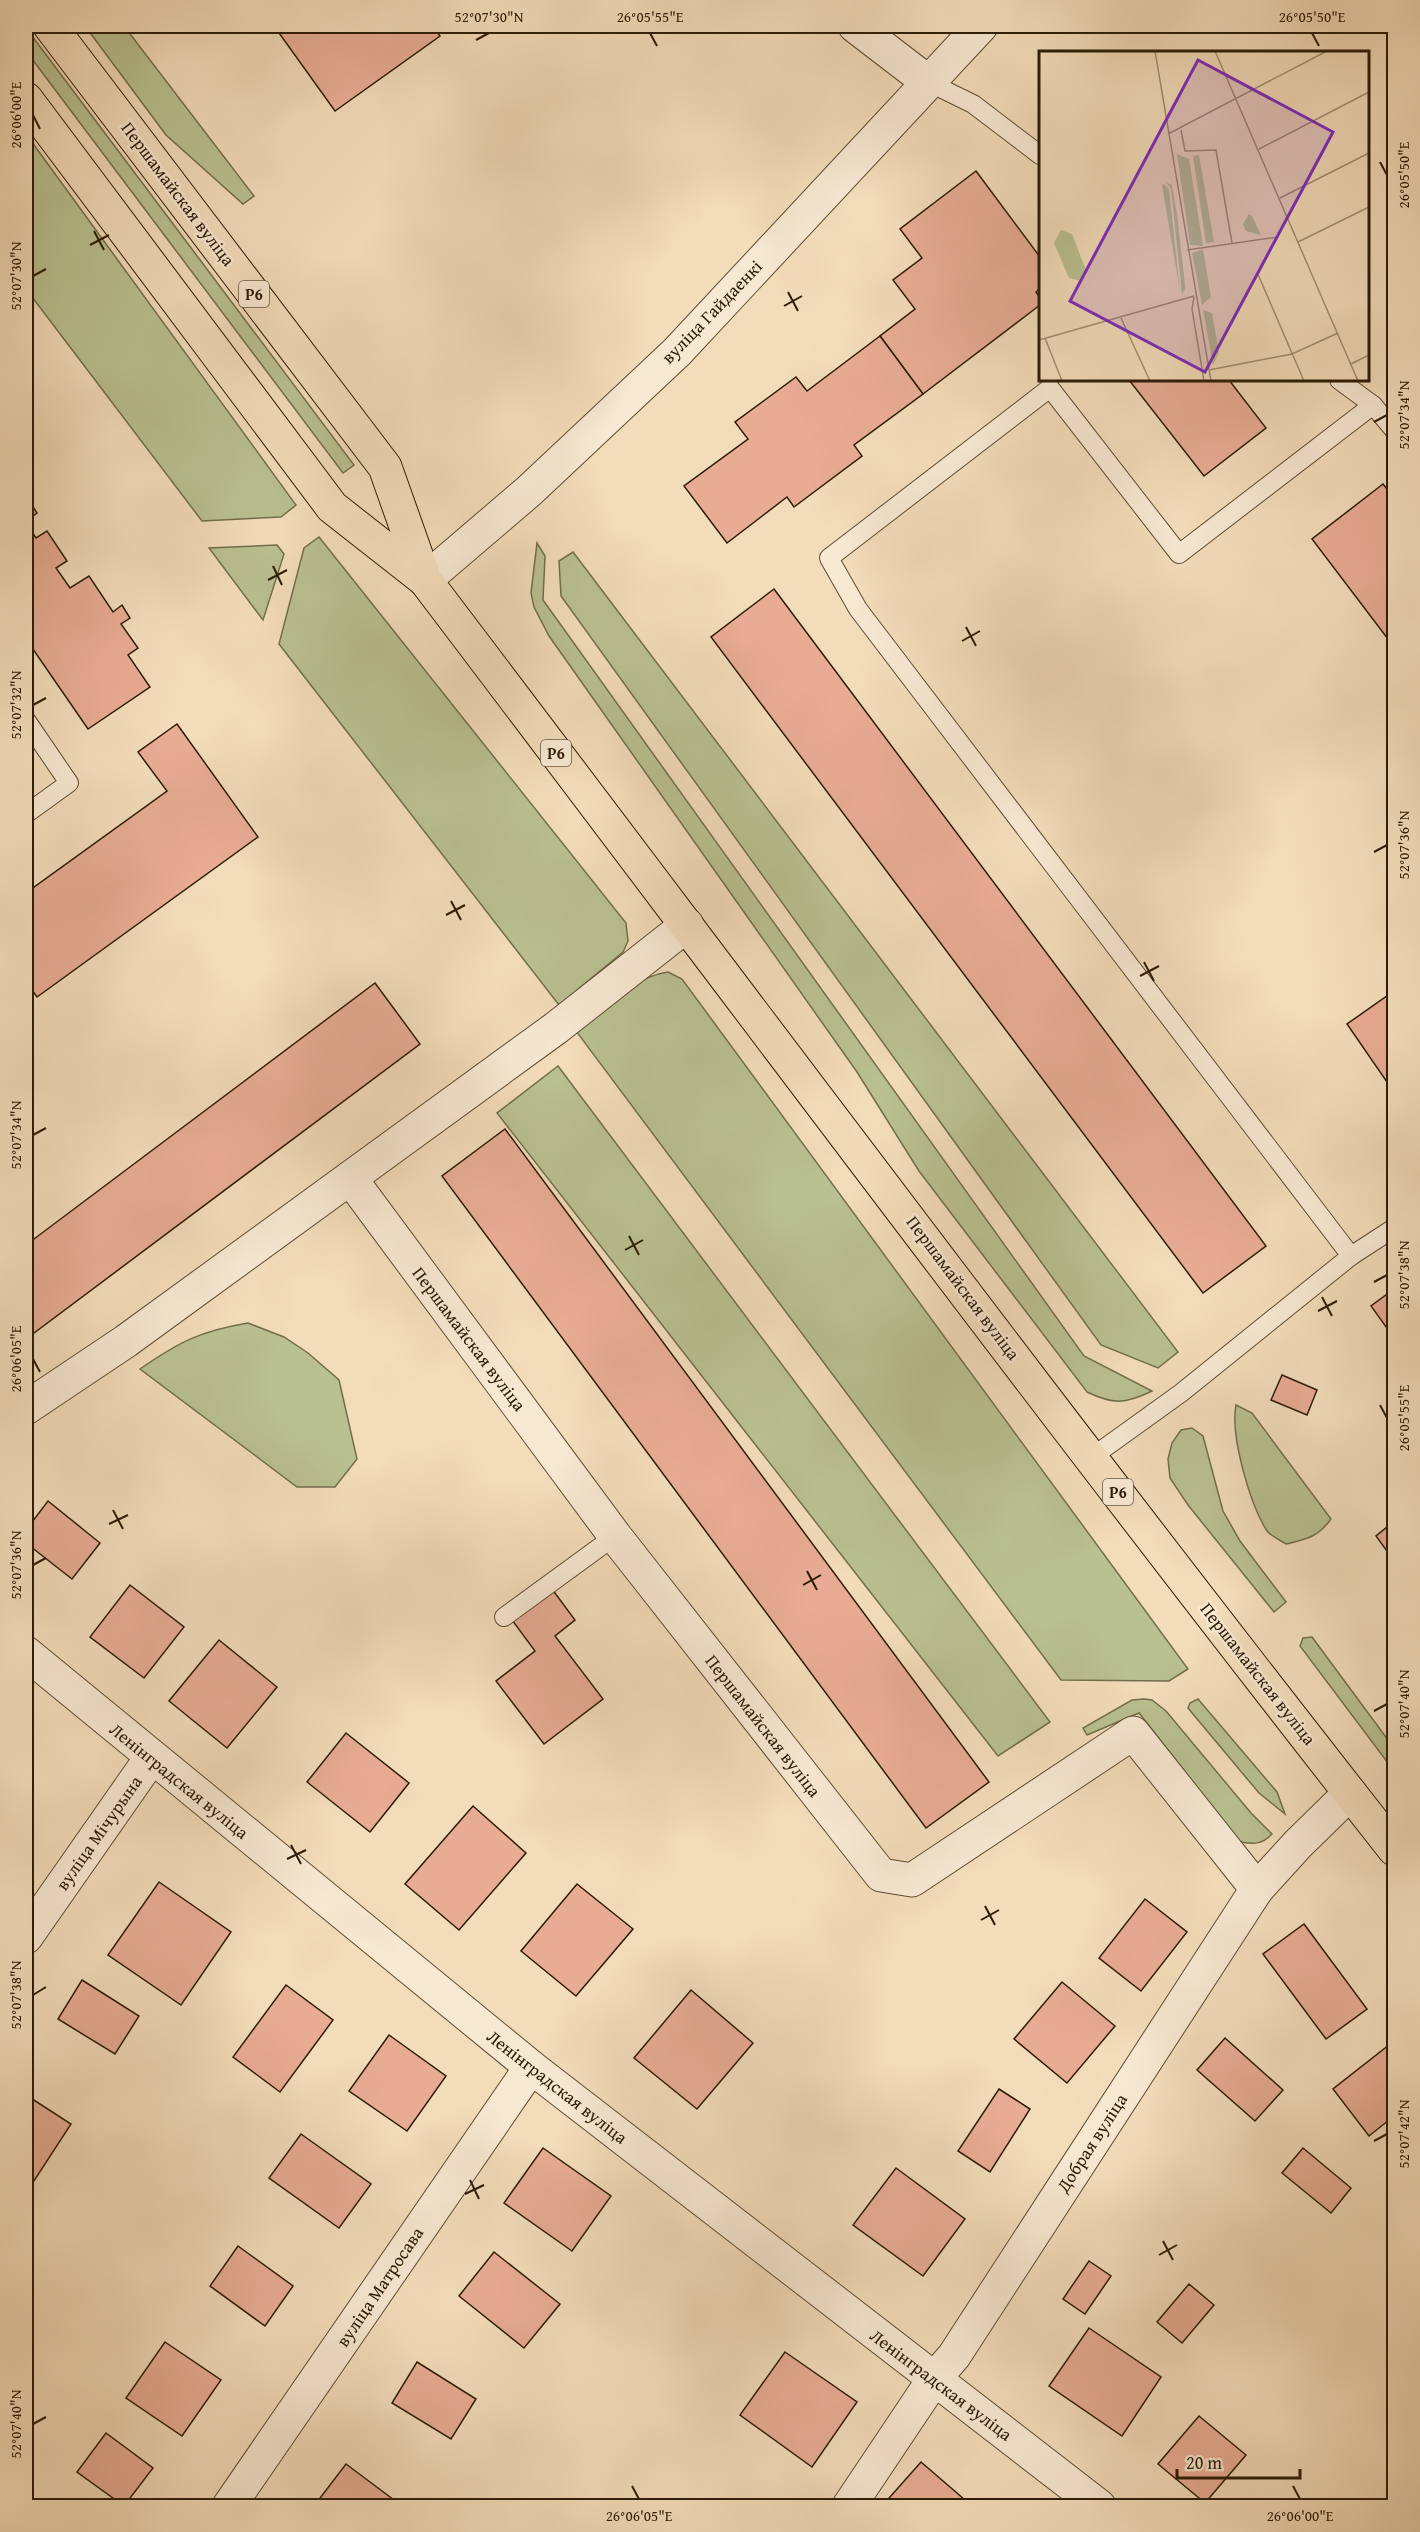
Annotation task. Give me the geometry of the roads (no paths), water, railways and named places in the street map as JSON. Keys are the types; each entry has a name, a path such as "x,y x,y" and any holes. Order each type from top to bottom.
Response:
{"main road":[{"name":"Першамайская вуліца","path":"50,26 385,467 425,580"},
{"name":"Першамайская вуліца","path":"26,99 332,507 425,580 1092,1457 1395,1849"}],"street":[{"path":"855,26 928,82"},
{"name":"вуліца Гайдаенкі","path":"425,580 529,491 677,352 981,26"},
{"path":"26,1408 126,1341 556,1028 687,926"},
{"name":"Першамайская вуліца","path":"350,1178 615,1536 881,1875 912,1880 1133,1733 1257,1889"},
{"name":"Ленінградская вуліца","path":"26,1653 151,1758 531,2067 1099,2506"},
{"name":"вуліца Мічурына","path":"26,1937 151,1758"},
{"name":"Добрая вуліца","path":"849,2506 934,2379 954,2356 1257,1889 1298,1844 1350,1793"},
{"name":"вуліца Матросава","path":"229,2506 531,2067"}],"lane":[{"path":"928,82 973,105 1039,154"},
{"path":"1340,381 1373,405 1395,430"},
{"path":"1351,1256 858,609 829,558 1050,388 1179,554 1373,405"},
{"path":"26,720 69,783 26,814"},
{"path":"1092,1457 1181,1393 1351,1256 1395,1228"},
{"path":"504,1617 615,1536"}]}
